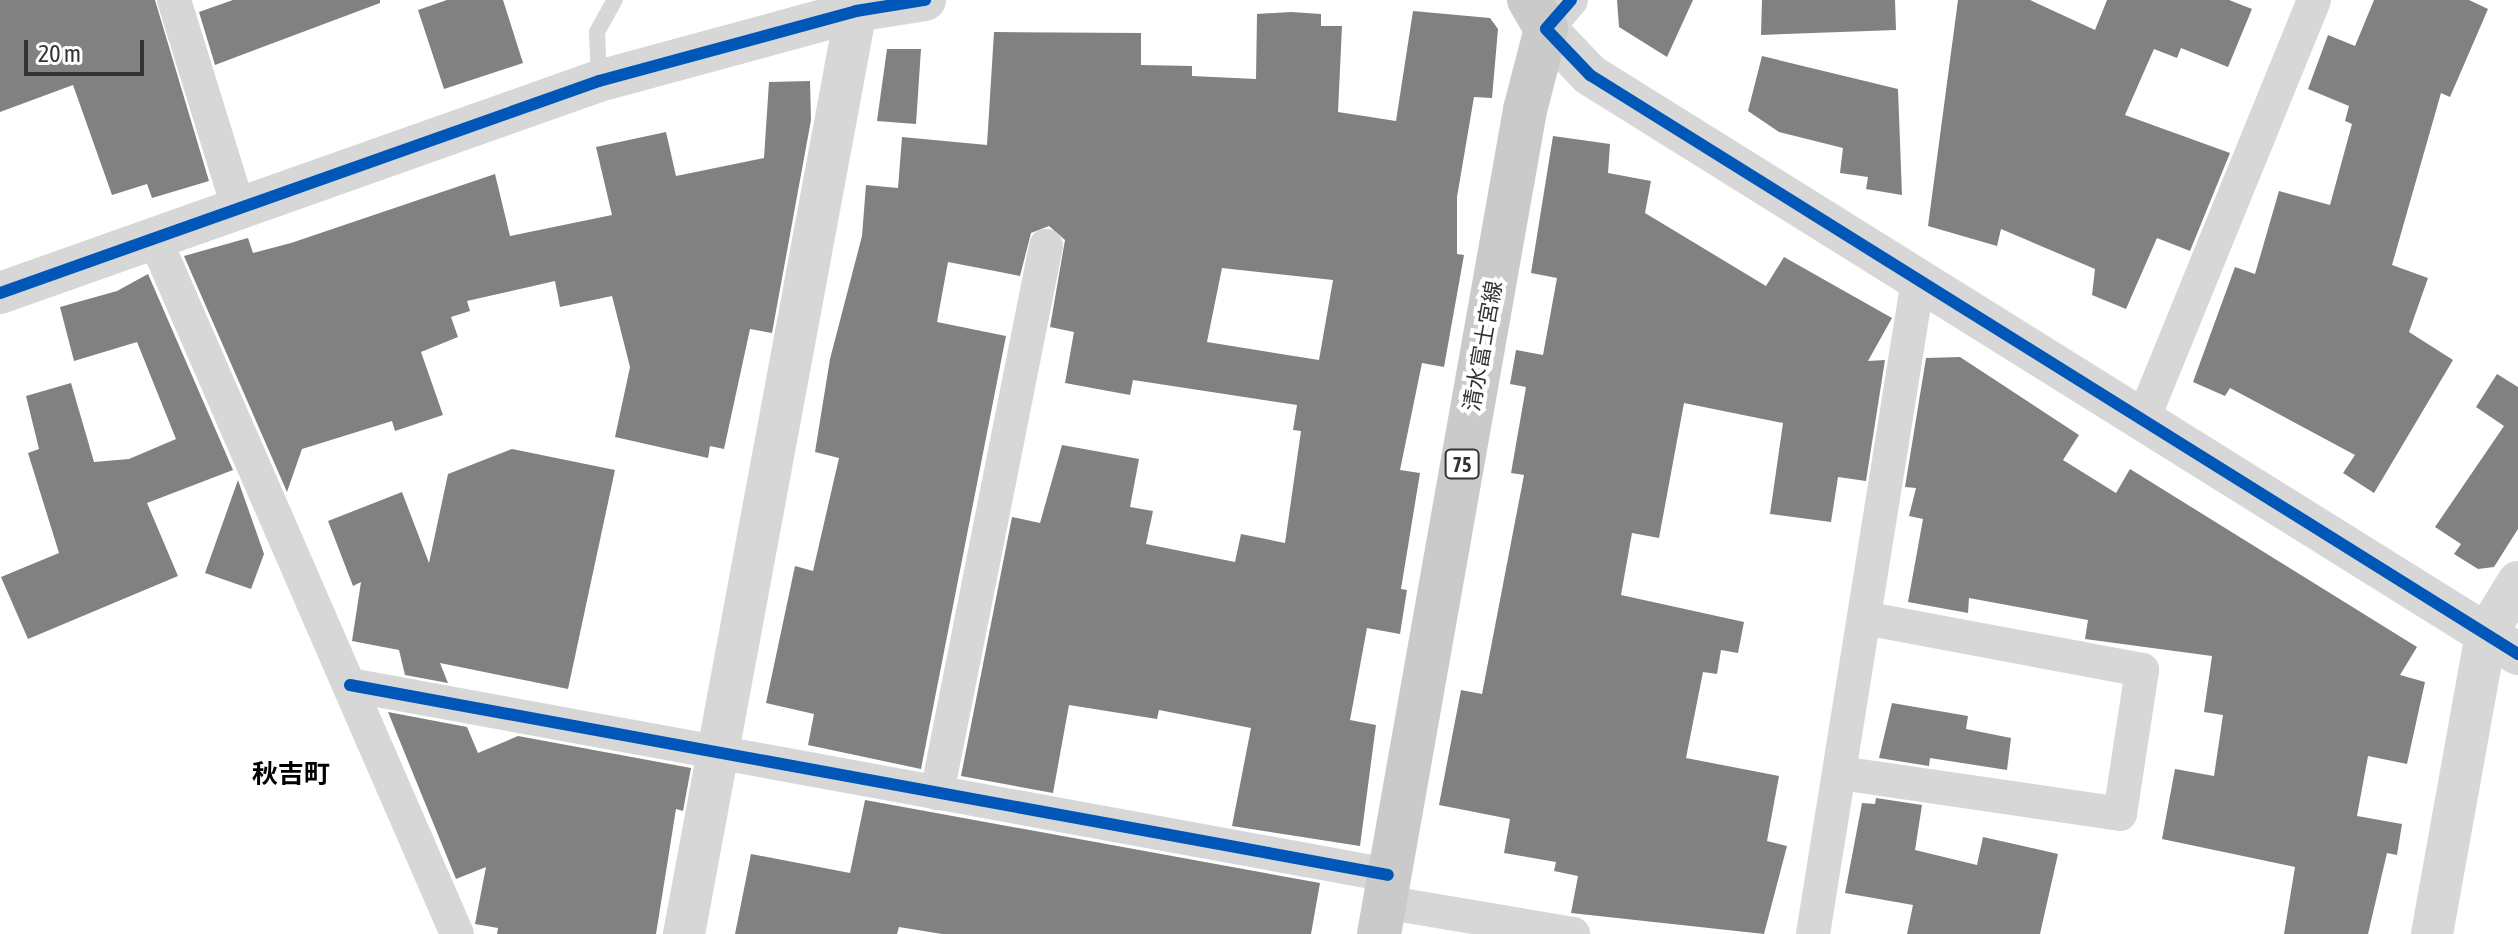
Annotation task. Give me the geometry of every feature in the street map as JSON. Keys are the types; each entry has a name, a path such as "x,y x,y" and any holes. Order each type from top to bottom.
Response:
{"main road":[{"name":"清水富士宮線","path":"1384,904 1525,110 1549,10"}],"street":[{"path":"174,0 238,207"},
{"path":"0,293 599,81 857,6 925,0"},
{"path":"2144,417 2314,0"},
{"path":"684,934 857,6"},
{"path":"1549,10 1590,75 2144,417 2502,644"},
{"path":"154,237 457,934"},
{"path":"937,793 1046,246"},
{"path":"1813,934 1918,280"},
{"path":"2432,934 2518,582"},
{"path":"1840,773 2120,814 2142,670 1865,618"},
{"path":"350,685 937,793 1384,904 1573,934"}],"lane":[{"path":"599,81 597,32 615,0"}],"building":[{"path":"0,0 155,0 209,181 152,198 147,184 112,195 73,85 0,112"},
{"path":"233,0 380,0 380,3 215,65 199,12"},
{"path":"447,0 503,0 523,63 444,89 418,10"},
{"path":"1617,0 1693,0 1667,57 1619,27"},
{"path":"1762,0 1895,0 1896,30 1761,35"},
{"path":"1958,0 2030,0 2095,30 2107,0 2229,0 2252,9 2228,67 2181,48 2177,58 2154,49 2125,115 2230,153 2190,251 2157,238 2126,309 2092,295 2095,269 2001,229 1997,246 1928,226"},
{"path":"2374,0 2469,0 2488,9 2450,97 2441,93 2392,265 2428,278 2409,332 2453,360 2374,493 2343,473 2355,455 2230,388 2225,396 2193,382 2235,267 2255,274 2279,191 2330,205 2352,124 2345,121 2349,106 2308,89 2328,35 2355,46"},
{"path":"1413,11 1490,18 1498,29 1492,98 1474,97 1457,197 1457,254 1464,255 1444,367 1422,363 1400,470 1420,473 1401,589 1407,590 1400,634 1367,628 1350,720 1376,725 1360,846 1232,826 1251,728 1159,710 1157,719 1069,705 1053,793 961,776 1012,517 1040,523 1062,445 1139,459 1130,507 1153,511 1146,544 1235,562 1241,534 1285,543 1301,431 1293,430 1297,405 1133,380 1130,395 1065,383 1074,332 1050,327 1065,240 1049,226 1031,233 1020,276 948,262 937,322 1006,336 921,769 808,745 814,714 766,703 795,566 813,571 839,458 815,452 830,359 862,236 866,185 898,188 902,137 987,145 994,32 1141,33 1141,65 1192,66 1192,76 1256,79 1257,14 1321,14 1321,26 1342,26 1338,112 1396,121","holes":["1222,268 1333,280 1319,360 1207,342"]},
{"path":"887,49 921,49 916,124 877,121"},
{"path":"1762,56 1898,89 1902,195 1866,189 1868,177 1840,173 1843,148 1779,132 1748,111"},
{"path":"810,81 811,120 772,333 750,329 724,449 710,446 708,458 615,437 630,367 612,296 560,307 555,281 467,301 470,311 451,317 458,337 421,352 443,415 395,431 392,421 302,449 287,492 184,256 248,238 253,253 291,243 495,174 510,236 612,215 596,147 666,132 676,176 764,158 769,82"},
{"path":"1553,136 1610,144 1608,173 1651,181 1645,213 1766,286 1784,257 1892,318 1868,361 1885,360 1866,481 1838,477 1831,522 1770,514 1783,423 1684,403 1659,538 1632,533 1621,595 1744,622 1738,653 1721,650 1717,674 1703,672 1686,758 1779,776 1767,841 1787,846 1764,934 1571,913 1578,876 1554,871 1556,862 1504,853 1510,819 1439,805 1461,690 1482,694 1524,475 1511,473 1526,387 1510,384 1516,350 1543,355 1557,278 1531,273"},
{"path":"148,274 233,470 147,503 178,576 28,639 1,577 59,553 28,453 39,449 26,396 71,383 94,462 129,459 176,439 137,342 74,361 60,307 117,291"},
{"path":"1960,357 2079,435 2063,460 2116,493 2130,469 2417,647 2400,675 2425,682 2407,764 2368,756 2357,816 2402,824 2397,855 2387,853 2368,934 2284,934 2295,867 2162,839 2175,769 2214,776 2223,715 2204,712 2212,656 2085,639 2088,620 1969,598 1968,613 1908,602 1923,519 1909,516 1916,488 1905,487 1926,358"},
{"path":"2497,374 2518,387 2518,529 2494,567 2478,569 2454,554 2461,544 2435,527 2504,426 2476,407"},
{"path":"512,449 615,470 568,689 440,663 448,683 405,675 399,650 352,641 361,582 353,586 328,521 402,492 429,563 448,474"},
{"path":"238,480 264,554 251,589 205,573"},
{"path":"1892,703 1968,716 1966,729 2011,738 2007,770 1930,758 1929,766 1879,758"},
{"path":"388,712 467,727 478,753 518,736 691,768 683,811 676,809 656,934 497,934 498,928 475,924 486,867 456,879"},
{"path":"1876,798 1922,805 1915,850 1977,865 1983,837 2058,854 2040,934 1907,934 1913,905 1845,893 1862,803 1875,804"},
{"path":"865,800 1320,883 1311,934 942,934 899,927 897,934 735,934 751,854 850,873"}],"cycle path":[{"path":"0,293 599,81 856,11 925,0"},
{"path":"1571,0 1546,29 1590,75 2518,654"},
{"path":"350,685 1388,875"}],"district":[{"name":"秋吉町","path":"291,775"}]}
